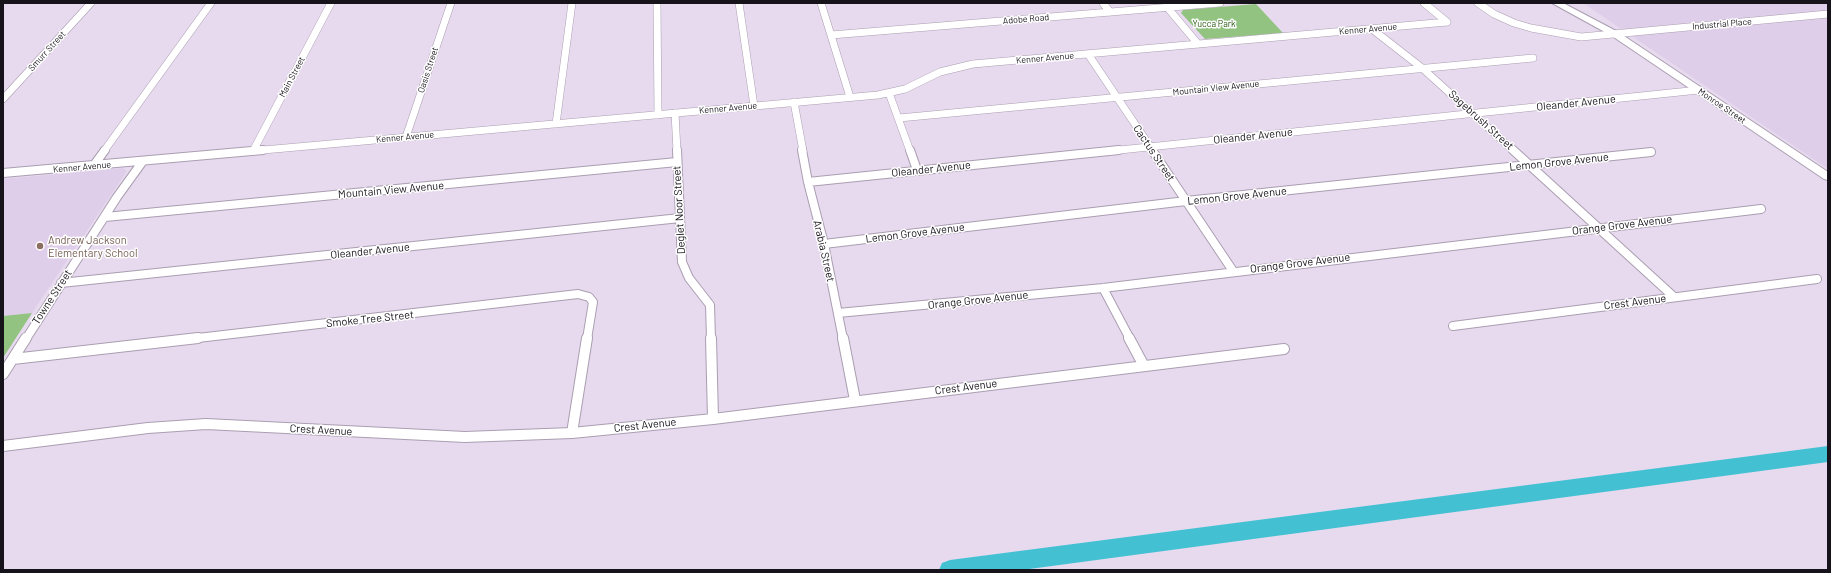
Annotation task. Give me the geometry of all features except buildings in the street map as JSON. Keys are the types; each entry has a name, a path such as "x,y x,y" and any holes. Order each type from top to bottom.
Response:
{"main road":[{"name":"Monroe Street","path":"1556,3 1616,34 1828,177"},
{"name":"Monroe Street","path":"1568,3 1611,26 1616,34"}],"street":[{"name":"Smurr Street","path":"3,99 91,3"},
{"path":"94,166 211,3"},
{"name":"Main Street","path":"253,151 331,3"},
{"name":"Oasis Street","path":"406,137 451,3"},
{"path":"556,124 572,3"},
{"path":"657,3 658,115"},
{"path":"739,3 754,106"},
{"path":"821,3 850,97"},
{"path":"1103,3 1110,12"},
{"name":"Adobe Road","path":"831,35 1220,3"},
{"name":"Kenner Avenue","path":"3,174 889,93 917,85 940,72 973,64 1447,22 1424,3"},
{"path":"1478,3 1494,14 1531,28 1581,37 1616,34"},
{"path":"1167,7 1198,44"},
{"name":"Industrial Place","path":"1616,34 1828,14"},
{"name":"Sagebrush Street","path":"1372,29 1398,51 1422,68 1473,113 1674,297"},
{"name":"Cactus Street","path":"1088,54 1233,271"},
{"name":"Mountain View Avenue","path":"899,118 1533,58"},
{"name":"Oleander Avenue","path":"808,182 1699,90"},
{"path":"889,93 917,170"},
{"name":"Arabia Street","path":"794,102 808,182 824,244 855,400"},
{"name":"Deglet Noor Street","path":"675,113 682,262 689,278 710,305 713,419"},
{"name":"Lemon Grove Avenue","path":"824,244 1186,201 1531,166 1651,152"},
{"name":"Towne Street","path":"3,374 61,283 143,161"},
{"name":"Mountain View Avenue","path":"105,217 677,162"},
{"name":"Orange Grove Avenue","path":"838,313 1104,288 1233,271 1761,209"},
{"name":"Oleander Avenue","path":"61,283 680,218"},
{"name":"Crest Avenue","path":"1453,326 1817,279"},
{"path":"1104,288 1144,366"},
{"name":"Smoke Tree Street","path":"13,359 578,294 590,297 593,302 572,433"},
{"name":"Crest Avenue","path":"3,446 148,428 206,424 465,436 572,433 713,419 855,400 1284,349"}],"shaded area":[{"path":"1583,3 1828,3 1828,169"},
{"name":"Andrew Jackson Elementary School","path":"123,168 127,171 32,313 3,316 3,179"}],"green space":[{"name":"Yucca Park","path":"1256,4 1283,33 1205,39 1181,13 1183,10"},
{"path":"32,313 3,358 3,316"}],"waterway":[{"path":"950,570 1828,454"}],"place":[{"name":"Andrew Jackson Elementary School","path":"40,246"}]}
